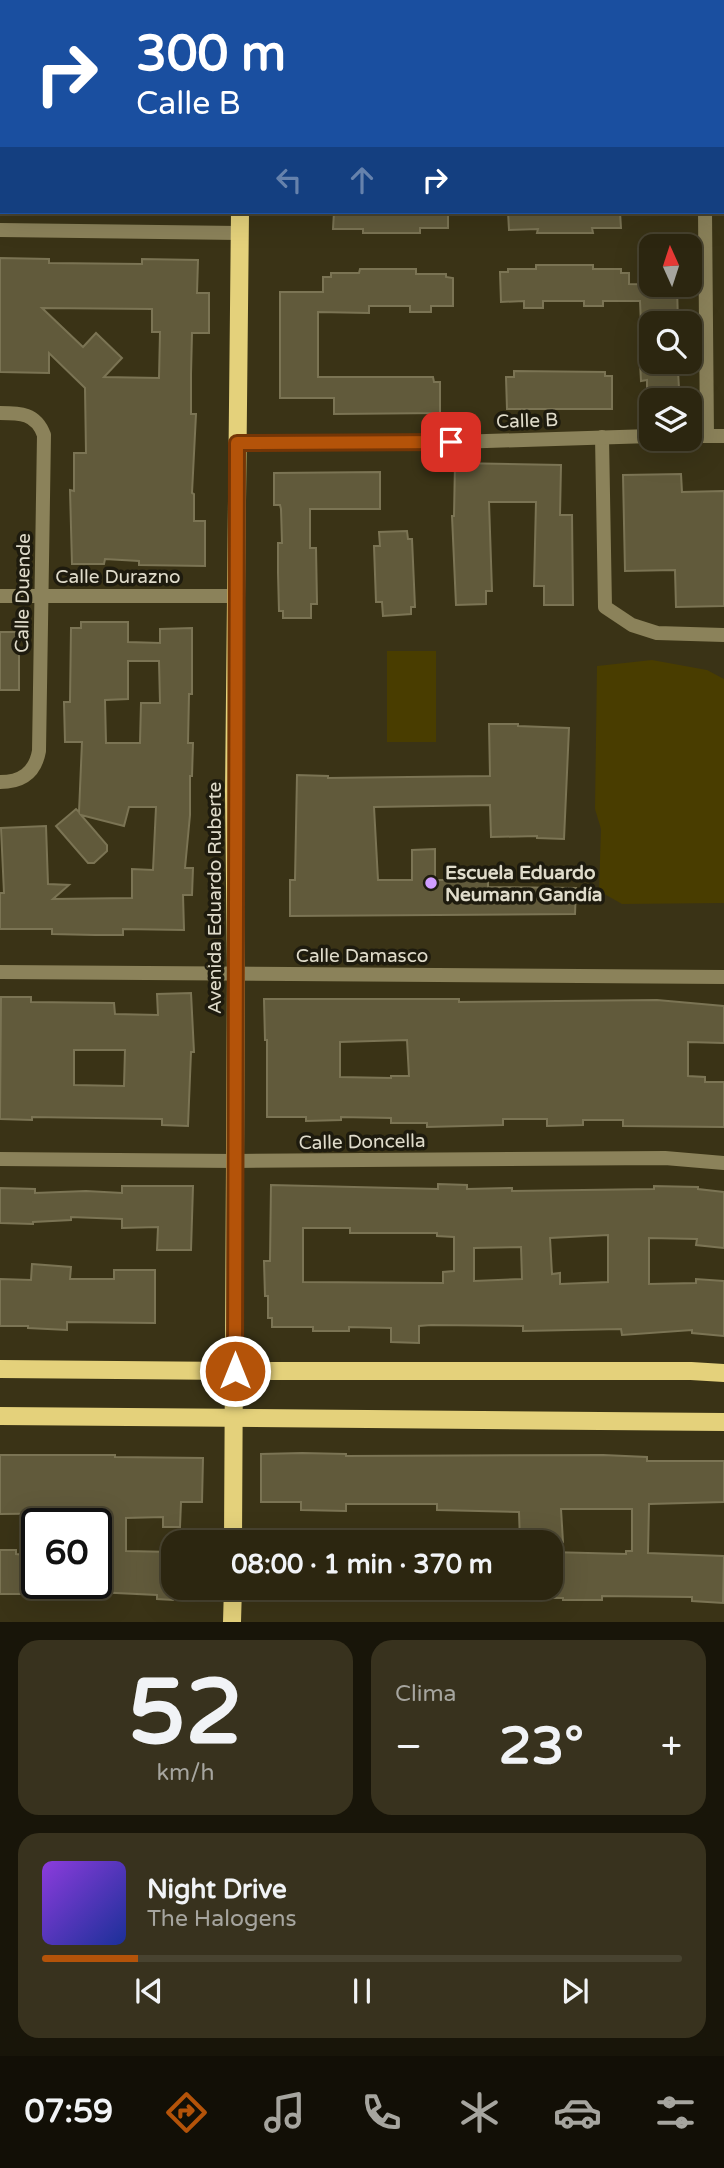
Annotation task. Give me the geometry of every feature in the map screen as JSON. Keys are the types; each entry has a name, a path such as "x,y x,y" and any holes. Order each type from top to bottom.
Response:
{"main road":[{"name":"Avenida Eduardo Ruberte","path":"233,1530 235,596 240,214"},
{"path":"0,1369 603,1370 724,1373"},
{"path":"0,1416 724,1422"},
{"path":"232,1622 233,1600"}],"street":[{"path":"705,214 707,436"},
{"path":"0,230 239,233"},
{"name":"Calle Duende","path":"0,413 22,413 30,416 41,427 44,435 37,760 27,776 19,780 0,782"},
{"name":"Calle B","path":"237,443 424,443 639,436"},
{"path":"702,436 724,436"},
{"path":"603,437 605,607 632,625 657,633 724,635"},
{"name":"Calle Durazno","path":"0,596 235,596"},
{"name":"Calle Damasco","path":"0,972 724,977"},
{"name":"Calle Doncella","path":"0,1159 235,1161 665,1158 724,1163"}],"shaded area":[{"path":"387,651 436,651 436,742 387,742"},
{"path":"652,660 707,670 724,679 724,903 622,904 599,891 601,829 595,809 597,666"}],"building":[{"path":"334,214 448,214 448,228 420,228 420,233 363,233 363,229 333,229"},
{"path":"508,214 620,214 621,228 592,228 593,233 509,230"},
{"path":"0,258 49,259 49,263 142,264 142,259 198,260 197,293 209,293 209,333 192,333 191,414 196,414 192,493 194,521 205,521 205,566 139,565 139,561 105,559 104,564 72,564 70,490 74,491 74,453 86,453 85,388 49,353 49,373 0,372","holes":["42,308 152,309 152,332 160,332 159,378 104,377 122,358 96,333 83,347"]},
{"path":"536,265 593,265 593,269 621,269 621,273 629,273 629,284 639,284 639,298 677,298 678,311 640,311 640,301 603,301 603,306 584,306 584,301 543,301 543,308 524,308 524,301 501,302 500,272 508,272 508,269 536,269"},
{"path":"360,269 416,269 416,274 446,274 446,277 453,278 453,306 431,306 431,312 410,312 410,306 369,306 369,313 318,312 318,377 433,377 434,382 440,382 440,413 334,414 334,398 280,398 280,292 323,292 323,277 331,277 331,273 359,273"},
{"path":"514,371 605,372 605,376 612,376 612,409 507,409 506,377 514,377"},
{"path":"641,374 678,374 679,388 647,388 647,380 641,381"},
{"path":"455,463 561,465 560,515 572,515 573,605 544,605 544,586 534,586 536,502 489,502 492,591 486,591 486,604 456,605 452,516"},
{"path":"380,472 380,509 310,509 310,548 316,548 317,604 311,604 311,618 283,618 283,611 279,611 278,573 278,543 282,543 281,509 280,505 274,505 274,473"},
{"path":"681,474 682,492 724,491 724,606 676,607 675,570 625,571 623,475"},
{"path":"407,531 408,539 412,539 415,607 411,607 411,614 383,616 382,602 376,602 374,546 380,546 379,532"},
{"path":"81,622 128,622 128,642 160,643 160,629 192,628 192,694 189,694 188,743 193,743 185,868 193,868 192,895 183,895 184,930 123,929 123,935 95,935 52,934 52,929 0,929 0,893 4,893 1,828 46,826 48,884 69,885 53,899 132,898 132,869 153,870 156,807 129,807 124,826 81,815 107,845 107,851 94,863 88,863 56,826 76,809 79,812 82,742 65,742 64,702 70,702 71,628 81,628","holes":["128,661 159,661 160,703 141,703 140,743 106,743 105,700 128,699"]},
{"path":"0,632 19,632 19,690 0,690"},
{"path":"489,724 569,728 564,839 537,836 491,837 490,805 374,807 378,880 412,880 412,850 435,849 435,880 488,880 488,887 576,888 575,914 290,916 290,880 295,880 297,775 328,778 490,776"},
{"path":"191,993 194,1052 191,1052 188,1126 162,1125 162,1119 0,1119 1,997 31,997 31,1002 114,1003 115,1014 158,1015 157,994","holes":["74,1050 125,1050 124,1086 74,1085"]},
{"path":"264,999 459,999 459,1002 657,1000 724,1006 724,1043 688,1042 688,1076 705,1077 705,1082 724,1082 724,1127 623,1126 623,1120 583,1120 583,1125 547,1126 547,1119 503,1119 503,1125 427,1127 427,1123 391,1123 391,1118 341,1117 341,1120 306,1121 306,1117 267,1117","holes":["407,1040 409,1076 340,1077 340,1042"]},
{"path":"438,1184 467,1185 467,1189 512,1188 512,1191 654,1189 654,1186 698,1187 724,1192 724,1248 696,1245 697,1239 649,1238 649,1284 696,1283 696,1279 724,1281 724,1336 692,1333 692,1330 622,1335 621,1329 523,1331 523,1326 431,1325 419,1326 419,1343 391,1342 391,1328 349,1327 349,1331 313,1331 313,1327 272,1327 272,1318 268,1318 268,1296 265,1296 264,1261 270,1261 271,1185 438,1189","holes":["303,1228 350,1228 350,1233 437,1233 437,1236 454,1237 454,1271 443,1272 443,1283 303,1282","608,1235 608,1282 560,1284 560,1273 552,1274 550,1238","521,1247 522,1279 474,1281 474,1248"]},
{"path":"122,1186 193,1186 191,1250 157,1250 158,1227 122,1228 122,1219 71,1217 71,1220 33,1224 0,1223 0,1188 35,1189 35,1193 122,1193"},
{"path":"32,1264 71,1267 70,1279 114,1279 114,1270 155,1270 155,1323 67,1322 67,1330 0,1326 0,1279 31,1280"},
{"path":"261,1454 603,1455 647,1457 647,1461 724,1461 724,1502 649,1504 648,1553 724,1556 723,1603 692,1601 692,1597 602,1596 602,1600 563,1600 563,1552 626,1554 626,1551 632,1551 632,1509 561,1509 562,1530 520,1530 519,1512 437,1510 437,1504 346,1504 346,1511 301,1510 301,1502 261,1502"},
{"path":"0,1455 203,1458 202,1502 181,1502 180,1527 163,1527 163,1517 126,1518 126,1551 161,1552 161,1599 157,1599 157,1595 112,1593 112,1508 21,1508 21,1514 0,1514"},
{"path":"0,1550 16,1550 16,1554 21,1554 21,1594 0,1594"}],"place":[{"name":"Escuela Eduardo Neumann Gandía","path":"431,883"}],"route":[{"path":"235,1371 234,792 237,443 451,442"}]}
